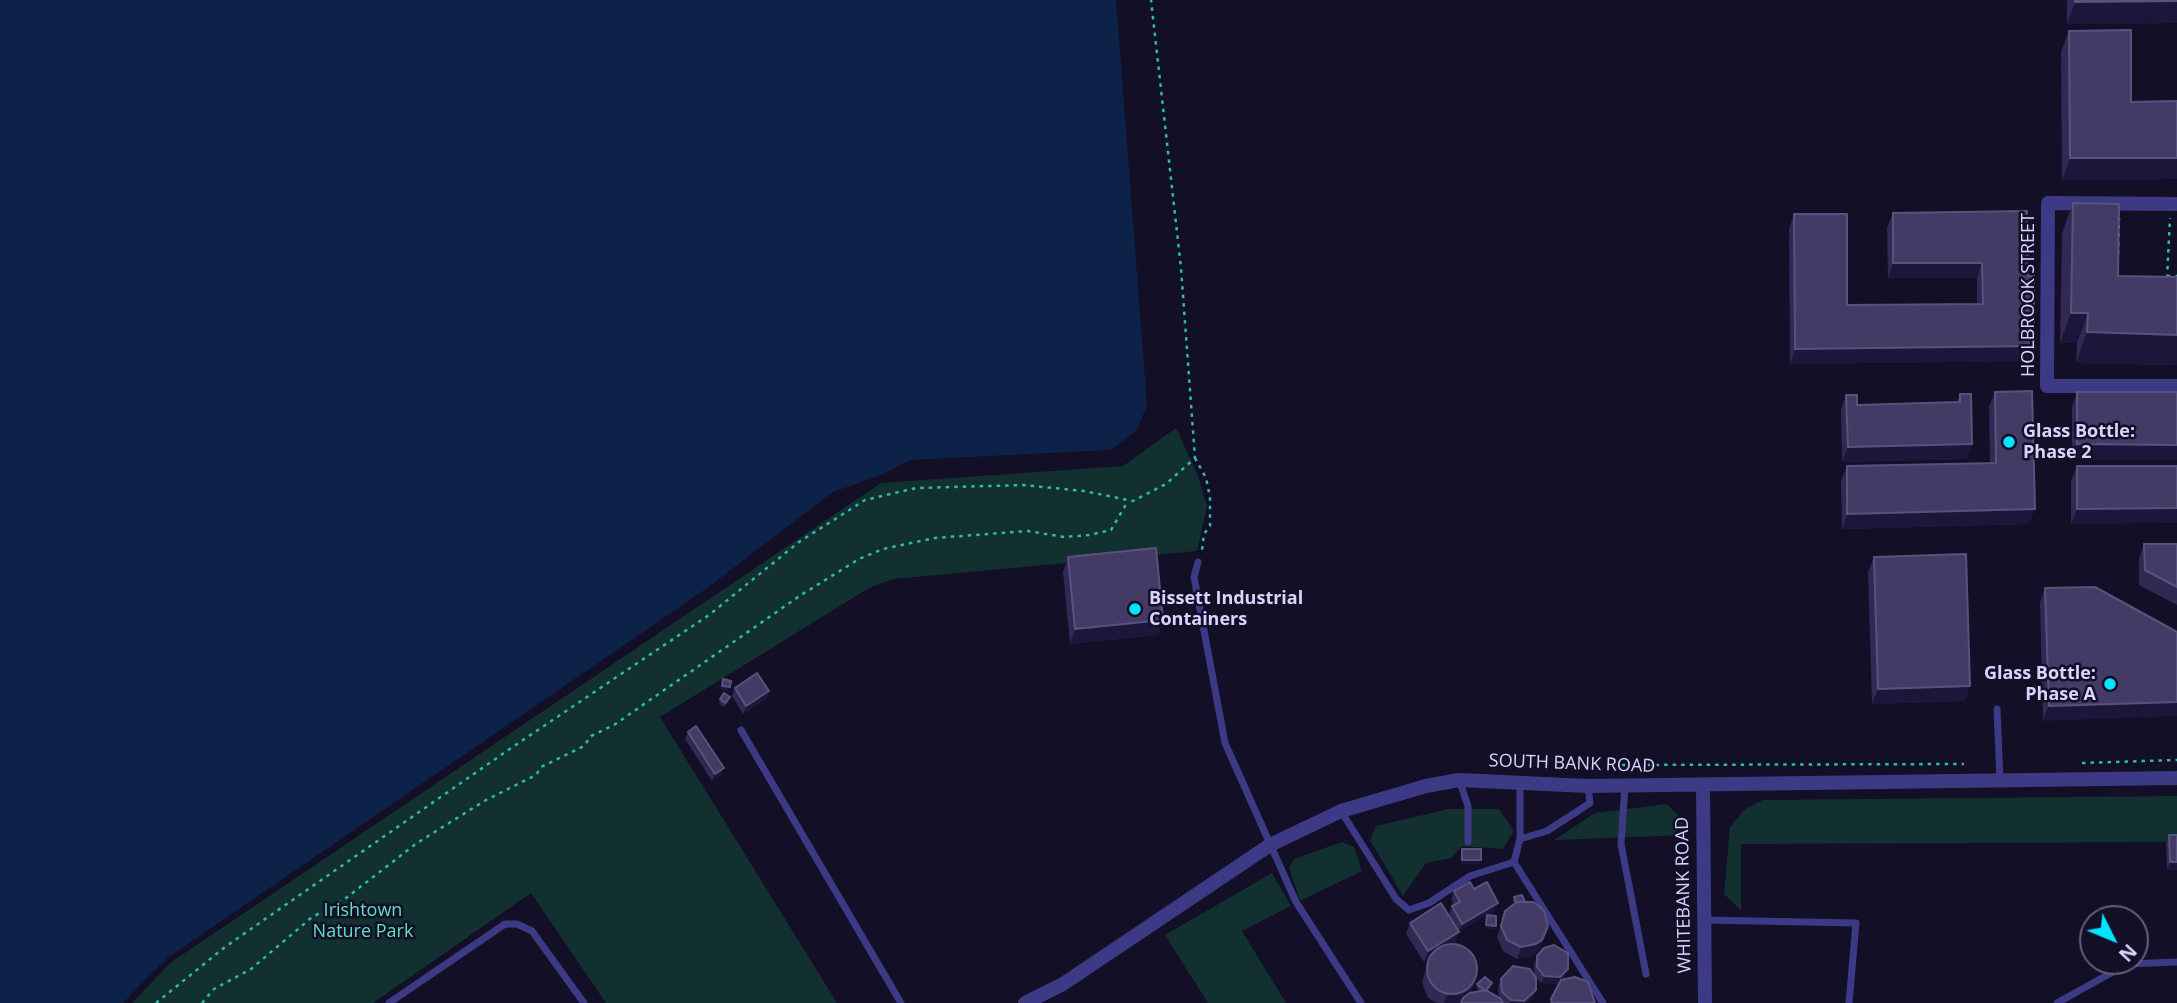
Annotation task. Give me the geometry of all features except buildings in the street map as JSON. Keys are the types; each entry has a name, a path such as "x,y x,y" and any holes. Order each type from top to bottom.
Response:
{"street":[{"name":"HOLBROOK STREET","path":"2177,204 2048,203 2047,386 2177,386"},
{"name":"SOUTH BANK ROAD","path":"1030,1002 1063,984 1270,845 1341,811 1426,786 1459,780 1625,786 2177,778"},
{"name":"WHITEBANK ROAD","path":"1703,785 1705,1003"}],"lane":[{"path":"1198,562 1194,577 1225,743 1296,902 1361,1003"},
{"path":"1997,709 2000,781"},
{"path":"741,730 901,1003"},
{"path":"1459,780 1468,806 1468,842"},
{"path":"1520,781 1520,839 1514,862 1603,1003"},
{"path":"1520,839 1547,831 1590,803 1595,786"},
{"path":"1625,786 1621,844 1646,974"},
{"path":"1341,811 1396,899 1409,909 1429,903 1470,876 1514,862"},
{"path":"1704,920 1856,923 1849,1003"},
{"path":"389,1003 505,924 517,924 532,931 584,1003"},
{"path":"2057,1003 2127,964 2177,962"}],"path":[{"path":"1151,0 1181,268 1195,458 1206,478 1211,518 1198,562"},
{"path":"2167,288 2170,233"},
{"path":"2118,259 2119,234"},
{"path":"2167,276 2177,276"},
{"path":"156,1003 225,947 513,746 709,615 799,542 865,500 883,493 916,488 1023,485 1084,491 1128,500 1147,496 1195,458"},
{"path":"202,1003 214,989 251,969 311,918 353,893 417,843 486,800 537,775 541,767 584,746 591,736 614,725 801,595 859,559 883,549 935,538 1028,531 1064,537 1089,535 1111,530 1128,500"},
{"path":"2081,762 2177,760"},
{"path":"1595,786 1619,765 1973,764"}],"green space":[{"name":"Irishtown Nature Park","path":"1176,428 1197,473 1207,506 1197,551 893,579 869,588 660,717 837,1003 606,1003 531,893 373,1003 132,1003 170,963 881,483 1123,466"},
{"path":"2177,796 2177,842 1741,844 1741,910 1724,894 1730,827 1745,809 1763,800"},
{"path":"1667,804 1686,824 1686,835 1554,840 1595,813"},
{"path":"1449,809 1499,809 1514,831 1503,849 1462,846 1451,858 1426,863 1403,896 1370,840 1376,826"},
{"path":"1342,842 1354,847 1362,871 1300,901 1289,867 1294,859"},
{"path":"1272,873 1291,906 1242,931 1286,1003 1208,1003 1165,935"}],"water":[{"path":"0,0 1116,0 1147,405 1137,430 1111,450 910,460 881,475 833,492 706,589 166,959 123,1003 0,1003"}],"place":[{"name":"Glass Bottle: Phase 2","path":"2009,442"},
{"name":"Bissett Industrial Containers","path":"1135,609"},
{"name":"Glass Bottle: Phase A","path":"2110,684"}]}
